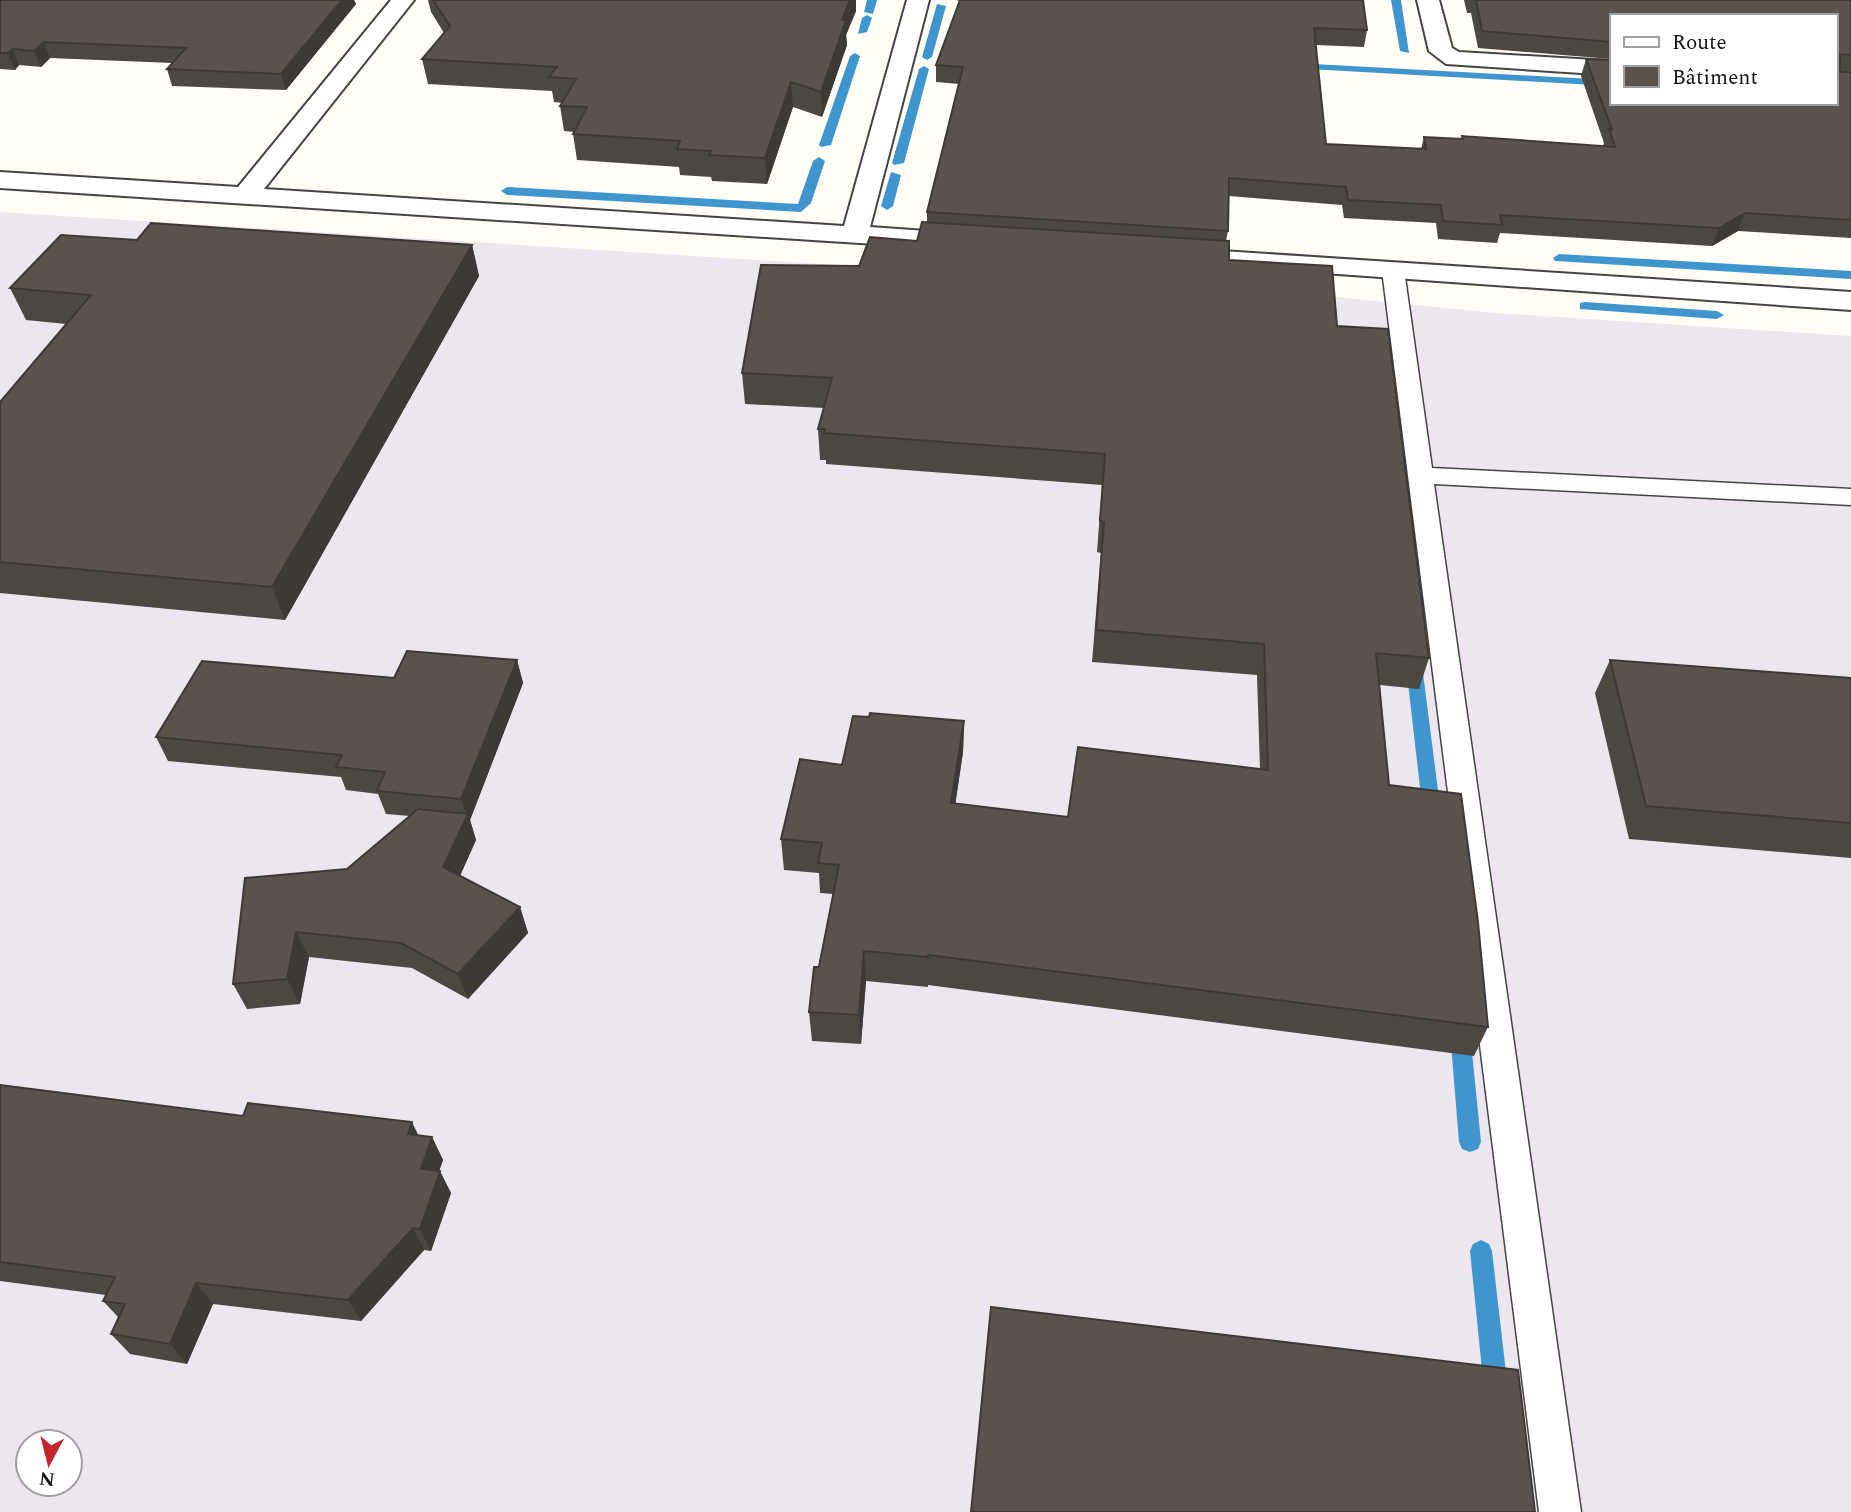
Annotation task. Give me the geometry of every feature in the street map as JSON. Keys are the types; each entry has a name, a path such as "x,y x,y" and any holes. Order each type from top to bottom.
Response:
{"street":[{"path":"244,195 403,0"},
{"path":"855,234 918,0"},
{"path":"1428,0 1441,51 1454,59 1610,68"},
{"path":"0,180 993,244"},
{"path":"1145,254 1851,301"}],"lane":[{"path":"1393,270 1560,1512"},
{"path":"1421,475 1851,497"}],"shaded area":[{"path":"0,212 1326,296 1495,313 1851,336 1851,1512 0,1512"}],"building":[{"path":"0,0 342,0 281,74 167,69 186,48 44,42 34,51 13,49 8,53 0,53"},
{"path":"433,0 850,0 842,20 846,20 821,92 791,82 765,158 709,155 711,151 677,149 680,141 573,134 587,107 560,106 576,79 549,77 557,67 422,59 450,26"},
{"path":"960,0 1363,0 1367,30 1314,28 1326,144 1426,149 1424,137 1463,139 1462,136 1615,147 1609,129 1612,130 1586,59 1610,60 1610,105 1837,105 1837,14 1610,14 1610,42 1482,31 1476,0 1851,0 1851,55 1840,54 1840,72 1851,72 1851,220 1745,213 1719,228 1500,215 1502,225 1443,221 1441,205 1348,200 1346,187 1229,178 1228,231 927,212 963,67 936,65"},
{"path":"922,222 1229,241 1229,260 1332,266 1337,326 1388,329 1429,658 1376,653 1389,785 1461,794 1478,922 1488,1027 928,955 864,951 859,1015 809,1012 814,967 819,967 839,865 818,863 822,843 781,839 800,759 842,765 853,716 869,717 870,713 964,721 951,803 1068,817 1078,747 1268,770 1264,644 1096,630 1104,522 1100,521 1105,454 824,433 825,429 818,429 832,378 742,373 761,265 859,266 870,237 917,241"},
{"path":"151,223 472,245 272,587 0,562 0,402 91,295 10,288 61,235 137,240"},
{"path":"407,651 517,660 461,799 377,791 385,772 336,767 342,755 156,737 202,661 394,678"},
{"path":"1610,660 1851,678 1851,823 1646,806"},
{"path":"418,809 468,814 443,867 520,907 458,974 401,943 296,932 287,979 233,984 245,878 347,869"},
{"path":"0,1085 243,1116 248,1103 412,1122 408,1134 432,1137 421,1169 440,1171 420,1229 413,1228 348,1300 196,1283 170,1344 111,1334 125,1304 103,1301 115,1277 0,1262"},
{"path":"991,1307 1518,1370 1535,1512 971,1512"}],"waterway":[{"path":"869,12 872,0"},
{"path":"1396,0 1405,51"},
{"path":"927,57 941,6"},
{"path":"862,32 867,18"},
{"path":"825,145 855,56"},
{"path":"1295,66 1610,83"},
{"path":"898,163 924,69"},
{"path":"507,191 801,208 819,161"},
{"path":"887,206 895,175"},
{"path":"1559,258 1851,275"},
{"path":"1585,306 1717,315"},
{"path":"1414,665 1432,814"},
{"path":"1460,1032 1470,1142"},
{"path":"1481,1251 1496,1390"}]}
